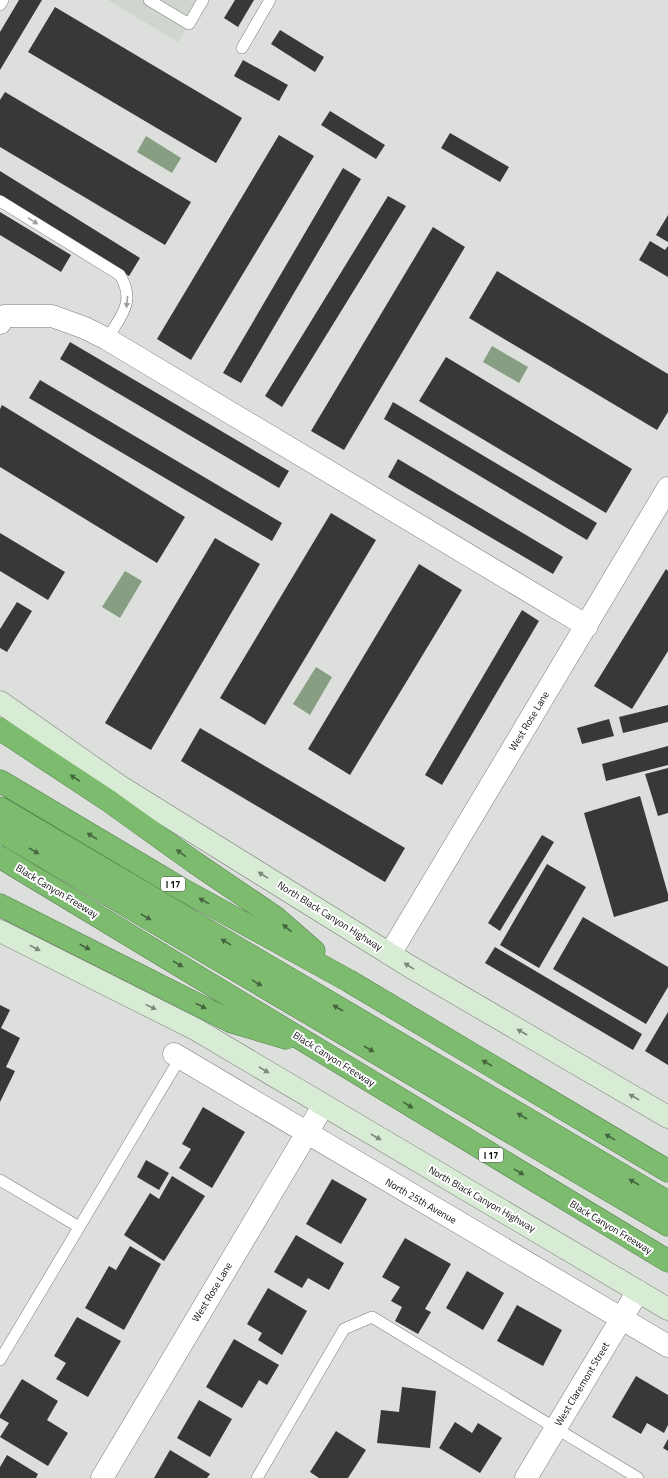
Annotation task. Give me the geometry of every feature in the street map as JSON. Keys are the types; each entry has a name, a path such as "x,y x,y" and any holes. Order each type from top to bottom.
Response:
{"highway":[{"path":"0,729 110,801 194,862 275,917 348,981"},
{"name":"I 17","path":"0,782 180,888 348,981 668,1171"},
{"path":"0,808 668,1202"},
{"path":"0,831 668,1225"},
{"name":"Black Canyon Freeway","path":"0,858 316,1047 465,1140 668,1261"},
{"path":"0,905 232,1022 316,1047"}],"main road":[{"name":"North Black Canyon Highway","path":"0,702 118,785 390,954 668,1116"},
{"name":"North Black Canyon Highway","path":"0,930 197,1030 668,1309"}],"street":[{"path":"2,315 52,316 85,328 107,339 587,626"},
{"name":"West Rose Lane","path":"390,954 668,488"},
{"name":"North 25th Avenue","path":"177,1056 306,1134 668,1346"},
{"name":"West Rose Lane","path":"102,1478 323,1106"},
{"name":"West Claremont Street","path":"526,1478 638,1291"}],"lane":[{"path":"0,5 3,0"},
{"path":"149,0 189,24 203,0"},
{"path":"242,48 270,0"},
{"path":"0,201 120,275 127,292 128,300 126,310 107,339"},
{"path":"0,1360 79,1227 177,1056"},
{"path":"0,1180 79,1227"},
{"path":"257,1478 344,1329 372,1317 638,1478"}],"shaded area":[{"path":"108,0 203,0 178,42"},
{"path":"146,136 181,158 172,173 137,152"},
{"path":"492,346 528,367 519,383 483,362"},
{"path":"125,571 142,581 120,618 102,607"},
{"path":"316,667 332,677 310,715 293,704"}],"building":[{"path":"19,0 42,0 0,70 0,32"},
{"path":"235,0 254,0 238,27 224,18"},
{"path":"55,7 242,118 216,163 28,52"},
{"path":"280,30 324,57 315,72 271,44"},
{"path":"243,60 288,85 279,101 234,76"},
{"path":"5,92 191,202 165,245 0,147 0,100"},
{"path":"330,111 385,145 376,159 321,125"},
{"path":"450,133 509,167 500,182 441,148"},
{"path":"279,135 314,156 191,360 157,339"},
{"path":"343,168 361,179 241,383 223,373"},
{"path":"0,171 140,258 129,276 0,197"},
{"path":"388,196 406,206 282,407 265,396"},
{"path":"0,212 71,255 61,272 0,235"},
{"path":"668,215 668,242 656,235"},
{"path":"433,227 465,247 344,450 311,431"},
{"path":"650,241 665,250 668,246 668,277 639,260"},
{"path":"497,271 668,374 668,412 657,430 469,318"},
{"path":"70,342 289,471 279,488 60,359"},
{"path":"446,357 632,469 606,513 419,401"},
{"path":"40,380 282,523 272,541 29,398"},
{"path":"393,402 597,523 587,540 384,419"},
{"path":"2,405 185,517 157,563 0,467 0,409"},
{"path":"398,459 563,557 553,574 388,477"},
{"path":"331,513 376,540 265,725 220,698"},
{"path":"0,533 65,572 48,600 0,571"},
{"path":"215,538 260,564 151,750 105,723"},
{"path":"419,564 462,590 350,775 308,749"},
{"path":"666,569 668,571 668,651 632,709 594,686"},
{"path":"17,602 32,611 7,652 0,648 0,629"},
{"path":"522,610 539,621 442,785 425,775"},
{"path":"668,705 668,722 623,733 619,717"},
{"path":"609,719 614,736 582,744 577,728"},
{"path":"200,728 405,848 385,882 181,761"},
{"path":"668,746 668,765 606,781 602,764"},
{"path":"668,768 668,813 658,816 645,774"},
{"path":"640,796 668,894 668,901 614,917 584,813"},
{"path":"542,835 554,842 500,931 488,923"},
{"path":"547,864 586,887 539,968 500,945"},
{"path":"583,917 668,967 668,987 646,1024 553,969"},
{"path":"495,947 642,1034 633,1050 485,963"},
{"path":"0,1005 10,1010 1,1028 20,1038 6,1067 15,1071 0,1102"},
{"path":"668,1012 668,1065 645,1051"},
{"path":"203,1107 245,1132 212,1188 179,1168 191,1149 182,1144"},
{"path":"146,1160 169,1173 159,1190 137,1177"},
{"path":"172,1176 205,1196 164,1261 124,1235 150,1193 159,1199"},
{"path":"332,1179 367,1199 341,1244 306,1224"},
{"path":"296,1235 344,1263 329,1290 308,1278 302,1288 274,1272"},
{"path":"405,1238 451,1264 425,1309 431,1312 418,1334 395,1321 402,1307 391,1301 400,1287 382,1277"},
{"path":"130,1246 161,1264 124,1330 85,1308 109,1266 116,1270"},
{"path":"467,1271 504,1293 483,1330 446,1308"},
{"path":"268,1288 307,1311 282,1355 258,1340 262,1333 247,1324"},
{"path":"517,1305 562,1330 543,1366 497,1341"},
{"path":"77,1317 121,1341 88,1397 56,1379 66,1363 54,1356"},
{"path":"234,1339 279,1365 267,1385 259,1380 242,1408 206,1387"},
{"path":"636,1376 668,1395 668,1425 664,1433 647,1423 641,1434 612,1417"},
{"path":"22,1379 58,1401 47,1420 68,1433 48,1466 0,1437 9,1423 0,1418 0,1415"},
{"path":"402,1387 436,1391 430,1448 377,1443 381,1410 399,1412"},
{"path":"199,1400 232,1419 210,1457 177,1438"},
{"path":"455,1422 472,1433 478,1423 502,1438 480,1473 439,1448"},
{"path":"336,1431 366,1450 348,1478 319,1478 310,1472"},
{"path":"668,1439 668,1451 663,1448"},
{"path":"170,1450 210,1474 207,1478 154,1478"},
{"path":"7,1455 38,1474 36,1478 0,1478 0,1467"}]}
